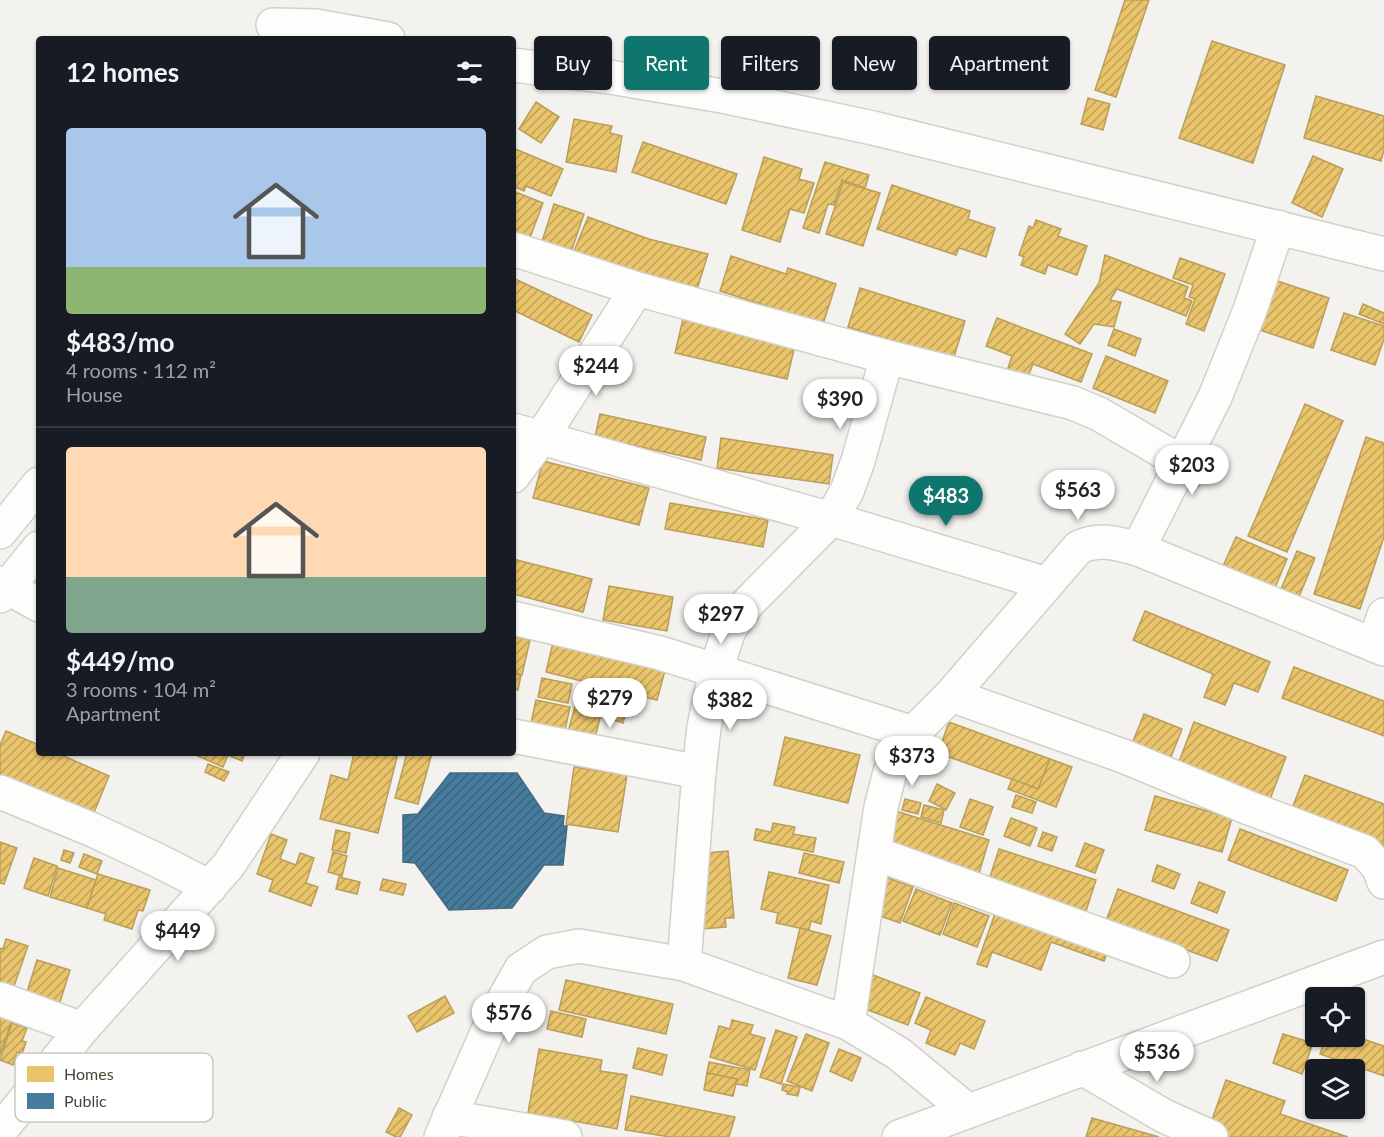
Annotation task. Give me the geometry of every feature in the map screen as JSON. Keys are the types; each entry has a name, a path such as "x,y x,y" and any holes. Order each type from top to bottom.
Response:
{"street":[{"path":"273,21 316,22 375,36"},
{"path":"516,66 610,77 722,96 873,128 1384,254"},
{"path":"1138,549 1215,397 1278,227"},
{"path":"516,250 637,289 886,357 1073,403 1099,414 1181,462"},
{"path":"516,467 527,434 637,289"},
{"path":"684,964 699,772 704,727 716,669 729,630 747,604 831,519 847,491 858,461 886,357"},
{"path":"527,434 831,519 1047,584"},
{"path":"0,532 36,488"},
{"path":"848,1023 881,807 890,772 914,733 951,695 1079,548 1093,542 1113,542 1138,549 1381,636"},
{"path":"36,551 2,589 36,604"},
{"path":"516,619 638,647 716,669 914,733"},
{"path":"951,695 1123,756 1249,808 1365,852 1379,868 1384,882"},
{"path":"516,737 699,772"},
{"path":"63,1053 210,888 252,832 301,756"},
{"path":"0,792 93,830 210,888"},
{"path":"874,853 1173,961"},
{"path":"565,1137 445,1127 494,1017 521,969 547,952 579,946 684,964 848,1023 899,1054 968,1111"},
{"path":"899,1137 1384,957"},
{"path":"0,999 82,1029"},
{"path":"1082,1068 1164,1116 1212,1137"},
{"path":"0,1131 15,1112"}],"building: Homes":[{"path":"1125,0 1149,0 1116,97 1095,90"},
{"path":"1212,41 1285,65 1253,163 1179,138"},
{"path":"1316,96 1384,116 1384,150 1381,161 1304,138"},
{"path":"1088,98 1110,104 1103,130 1081,124"},
{"path":"536,102 559,117 541,143 519,129"},
{"path":"574,119 612,126 610,133 622,136 616,172 566,162"},
{"path":"643,142 737,174 726,204 632,172"},
{"path":"516,149 563,169 551,196 526,186 524,191 516,187"},
{"path":"1313,156 1343,169 1322,217 1292,203"},
{"path":"764,157 802,169 799,179 814,183 804,213 790,209 780,242 742,230"},
{"path":"825,162 869,175 865,188 842,180 834,205 828,204 819,233 803,228"},
{"path":"843,182 880,193 863,246 826,234"},
{"path":"892,185 970,211 968,219 995,228 986,257 959,248 956,255 877,229"},
{"path":"516,192 543,203 525,251 516,248"},
{"path":"554,204 584,214 567,264 538,254"},
{"path":"588,217 649,239 708,254 695,296 572,256"},
{"path":"1036,220 1061,229 1058,236 1087,246 1077,275 1048,265 1045,274 1021,265 1024,257 1019,255 1029,226 1033,228"},
{"path":"1105,255 1188,287 1184,298 1192,301 1186,316 1117,289 1110,300 1121,302 1114,327 1094,324 1080,344 1065,334 1099,283"},
{"path":"731,256 786,274 788,268 836,284 823,324 720,291"},
{"path":"1180,258 1225,274 1204,331 1186,324 1195,299 1189,297 1193,285 1173,278"},
{"path":"1265,277 1329,298 1313,348 1248,326"},
{"path":"516,279 592,315 579,342 516,311"},
{"path":"860,288 965,321 953,360 848,327"},
{"path":"1363,304 1384,313 1384,324 1359,314"},
{"path":"1344,313 1384,326 1384,339 1375,365 1331,350"},
{"path":"997,318 1092,354 1081,382 1033,364 1027,379 1007,371 1012,356 986,346"},
{"path":"683,319 795,345 787,379 675,353"},
{"path":"1114,329 1141,339 1135,356 1108,345"},
{"path":"1106,356 1168,381 1155,413 1093,388"},
{"path":"1305,404 1343,421 1287,552 1248,536"},
{"path":"600,414 706,437 701,460 595,437"},
{"path":"1366,437 1384,443 1384,537 1360,609 1314,594"},
{"path":"721,438 833,455 829,484 717,468"},
{"path":"1197,456 1209,461 1198,486 1186,481"},
{"path":"543,461 649,488 639,525 533,498"},
{"path":"670,503 768,520 763,547 665,529"},
{"path":"1236,537 1287,559 1272,595 1220,573"},
{"path":"1297,551 1315,558 1294,609 1276,601"},
{"path":"516,560 592,579 583,612 516,595"},
{"path":"609,586 673,597 667,631 603,620"},
{"path":"1145,611 1270,662 1258,692 1234,683 1225,705 1204,697 1213,674 1133,640"},
{"path":"555,634 667,663 657,700 546,672"},
{"path":"516,637 530,640 522,675 516,673"},
{"path":"1294,667 1384,701 1384,736 1282,698"},
{"path":"516,674 521,675 518,690 516,690"},
{"path":"542,678 572,684 568,703 538,697"},
{"path":"580,688 606,694 595,738 568,732"},
{"path":"615,695 630,699 623,723 608,718"},
{"path":"536,700 570,707 564,735 530,728"},
{"path":"1144,714 1182,729 1167,767 1129,751"},
{"path":"949,722 1050,759 1038,789 938,753"},
{"path":"1194,722 1286,757 1266,810 1174,775"},
{"path":"6,731 36,744 36,756 64,756 109,776 93,815 0,776 0,745"},
{"path":"785,737 860,755 848,803 774,785"},
{"path":"198,756 228,756 223,767"},
{"path":"230,756 244,756 242,761"},
{"path":"353,756 397,756 378,833 320,819 331,775 348,780"},
{"path":"406,756 431,756 418,804 395,798"},
{"path":"1050,759 1072,767 1056,807 1008,789 1012,779 1038,789"},
{"path":"208,764 229,772 224,781 205,772"},
{"path":"574,767 627,775 618,832 566,824"},
{"path":"1305,775 1384,804 1384,846 1291,811"},
{"path":"937,784 955,793 946,810 929,801"},
{"path":"1016,795 1036,802 1032,813 1012,807"},
{"path":"1155,796 1232,818 1222,852 1145,830"},
{"path":"905,799 921,803 918,814 902,810"},
{"path":"970,799 993,807 983,835 960,827"},
{"path":"924,805 944,810 941,823 921,817"},
{"path":"886,808 989,840 979,873 876,841"},
{"path":"1011,818 1037,828 1030,846 1004,836"},
{"path":"773,823 795,827 793,834 816,838 813,852 754,840 756,829 771,832"},
{"path":"1240,829 1348,870 1336,901 1228,860"},
{"path":"336,830 350,833 346,853 332,850"},
{"path":"1043,832 1057,837 1052,851 1038,846"},
{"path":"271,834 287,840 280,859 296,865 300,853 314,858 306,883 318,887 311,906 269,891 273,880 257,874"},
{"path":"0,842 17,848 4,884 0,883"},
{"path":"1085,843 1104,850 1095,873 1076,866"},
{"path":"999,849 1096,880 1086,911 989,880"},
{"path":"64,850 74,853 70,863 61,860"},
{"path":"728,851 734,918 725,918 726,927 701,929 694,854"},
{"path":"333,852 347,856 342,876 328,872"},
{"path":"804,853 844,862 839,883 799,873"},
{"path":"84,854 102,861 97,874 79,867"},
{"path":"34,858 57,866 48,896 24,888"},
{"path":"1157,865 1180,874 1174,889 1152,881"},
{"path":"58,868 96,880 87,908 50,897"},
{"path":"769,872 829,885 821,924 811,921 809,930 776,923 778,913 761,909"},
{"path":"98,874 150,890 143,911 138,910 132,929 104,920 106,914 87,908"},
{"path":"880,875 913,887 900,923 866,911"},
{"path":"339,877 360,882 357,894 336,889"},
{"path":"383,879 406,884 403,895 380,890"},
{"path":"1199,882 1225,892 1217,913 1191,903"},
{"path":"916,889 952,903 940,935 903,921"},
{"path":"1118,889 1229,930 1217,961 1106,921"},
{"path":"954,903 989,916 977,947 943,934"},
{"path":"997,908 1109,948 1104,961 1051,942 1041,970 992,952 987,967 977,964"},
{"path":"800,928 831,936 817,985 788,978"},
{"path":"6,939 28,946 14,986 0,981 0,948 3,949"},
{"path":"37,960 70,970 59,1005 26,995"},
{"path":"873,975 920,993 908,1025 860,1007"},
{"path":"566,980 673,1004 666,1034 559,1010"},
{"path":"445,996 454,1013 417,1032 408,1016"},
{"path":"926,997 985,1021 974,1049 960,1043 955,1055 926,1043 931,1030 915,1023"},
{"path":"551,1011 586,1019 582,1037 547,1029"},
{"path":"0,1016 12,1020 0,1055"},
{"path":"732,1020 753,1025 750,1034 765,1038 755,1070 710,1057 719,1026 730,1029"},
{"path":"12,1023 27,1028 22,1041 26,1042 22,1053 15,1053 13,1065 0,1060"},
{"path":"776,1030 797,1037 781,1084 760,1077"},
{"path":"806,1034 829,1043 812,1091 787,1081"},
{"path":"1283,1034 1305,1041 1305,1047 1312,1047 1307,1059 1305,1059 1302,1074 1273,1063"},
{"path":"1365,1040 1384,1046 1384,1076 1365,1069 1365,1059 1335,1059 1320,1054 1322,1047 1365,1047"},
{"path":"638,1048 667,1055 662,1075 633,1068"},
{"path":"539,1049 602,1060 600,1071 627,1075 617,1129 528,1113"},
{"path":"839,1049 861,1058 852,1081 830,1071"},
{"path":"709,1062 750,1070 747,1086 736,1084 737,1079 707,1073"},
{"path":"707,1073 737,1079 733,1096 704,1090"},
{"path":"1226,1080 1285,1101 1280,1114 1348,1137 1225,1137 1208,1131"},
{"path":"783,1084 800,1087 798,1096 787,1094 788,1092 782,1090"},
{"path":"631,1096 735,1117 729,1137 670,1137 625,1130"},
{"path":"399,1108 412,1115 400,1137 396,1137 386,1132"},
{"path":"1092,1118 1159,1137 1086,1137"}],"building: Public":[{"path":"450,773 517,773 544,813 564,816 563,826 567,826 563,865 544,865 512,908 449,910 415,863 403,862 403,815 418,814"}]}
